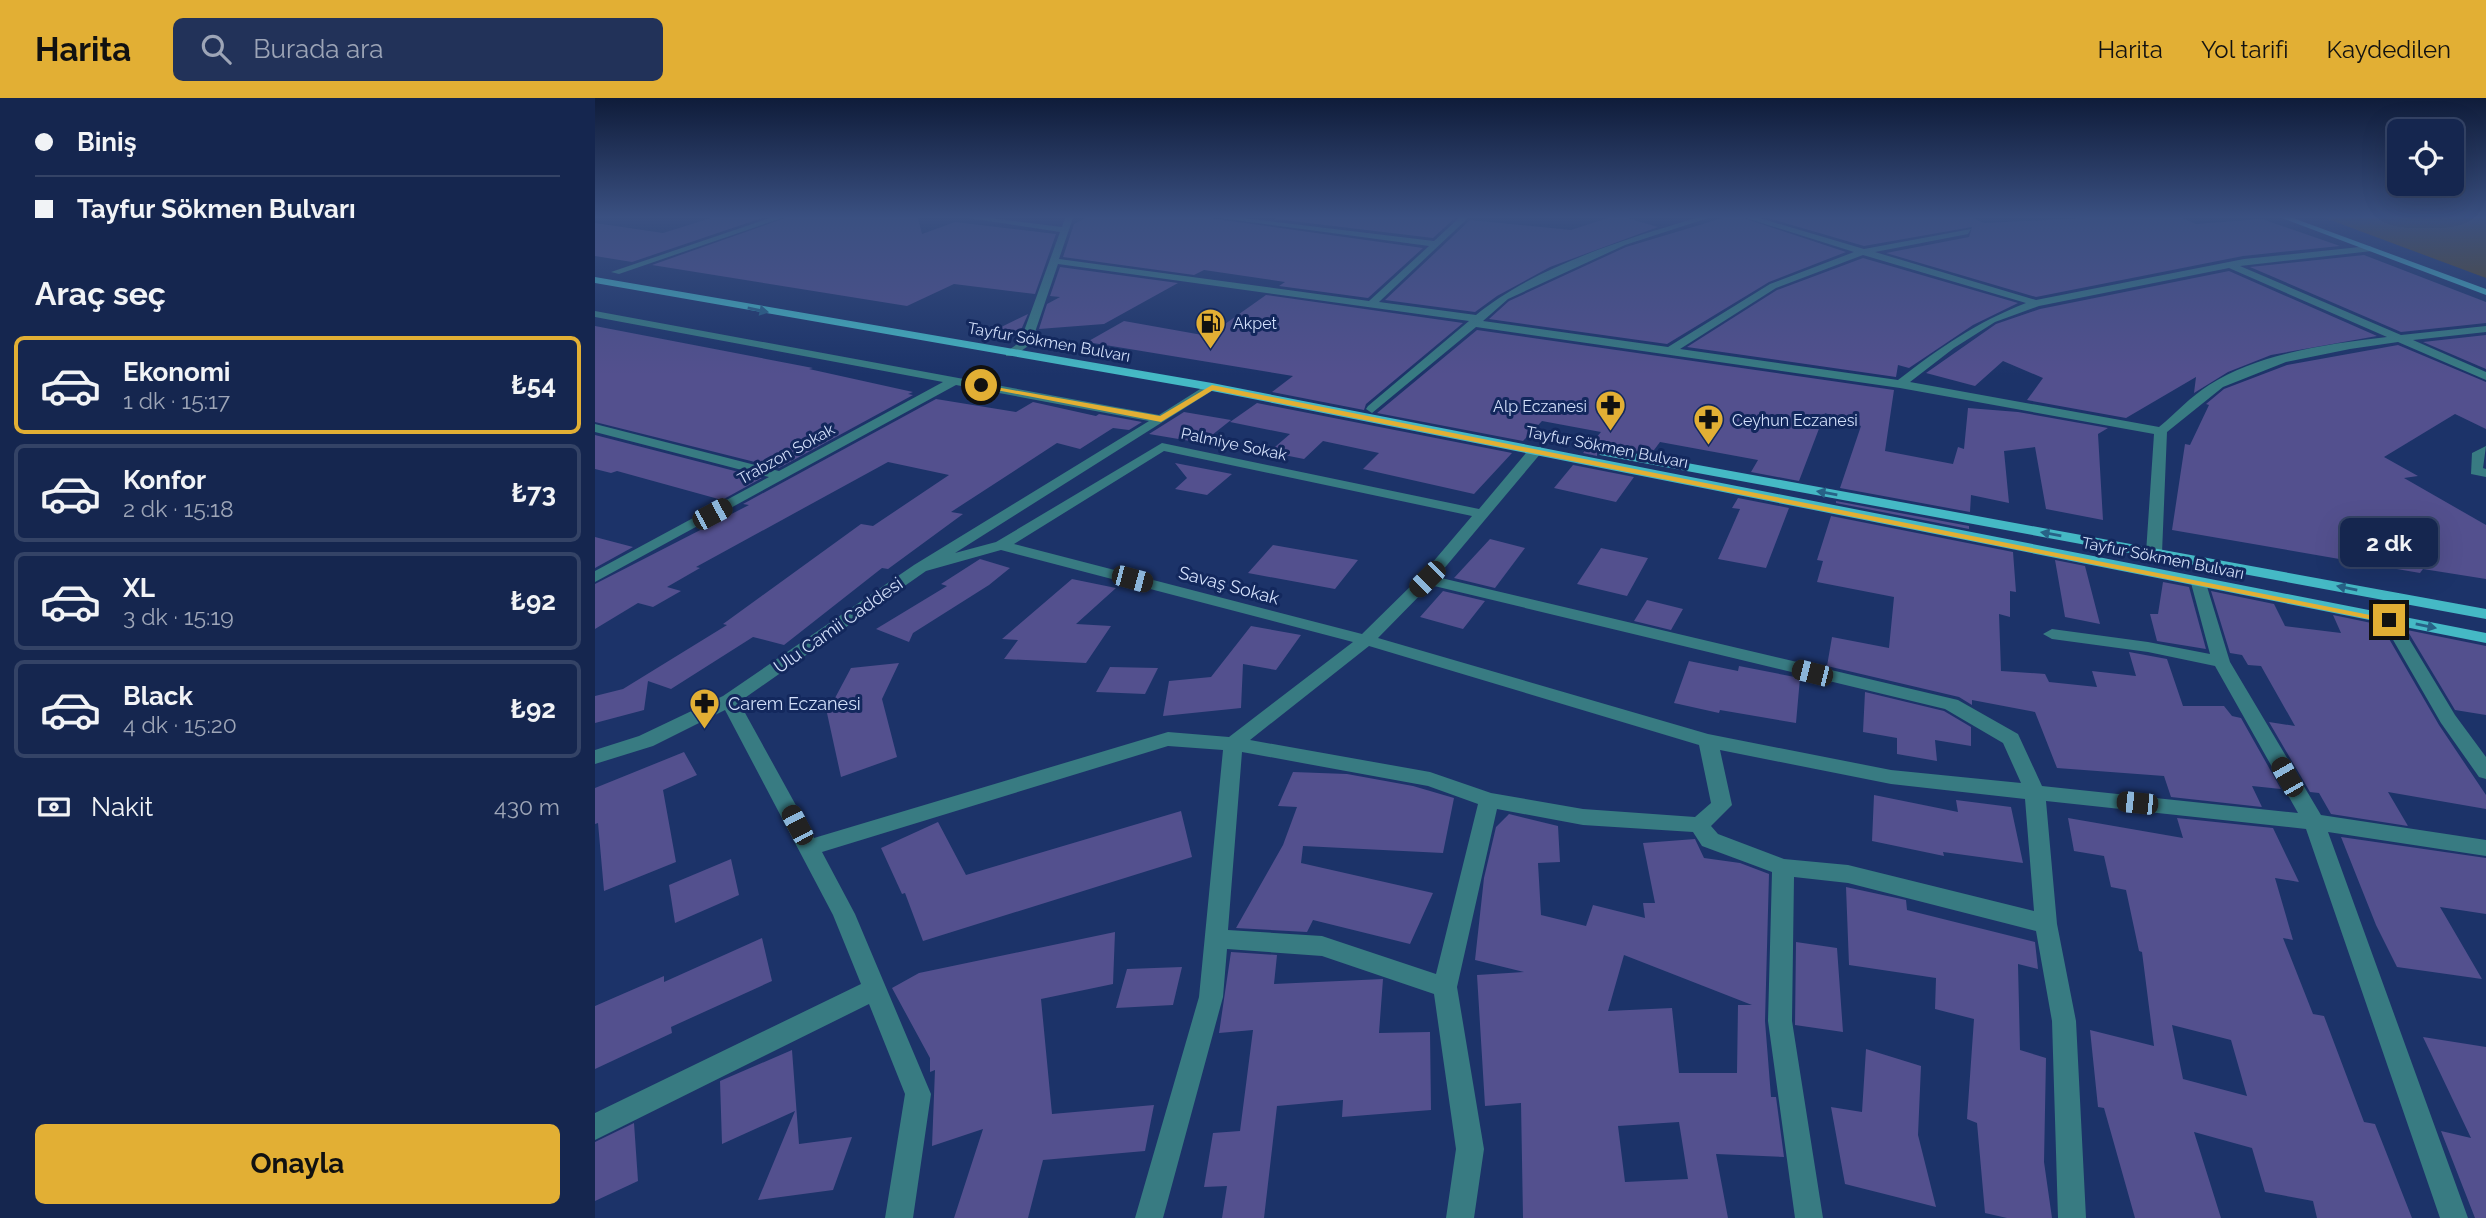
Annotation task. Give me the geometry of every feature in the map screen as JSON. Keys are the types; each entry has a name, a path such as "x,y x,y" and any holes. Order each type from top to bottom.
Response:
{"main road":[{"name":"Tayfur Sökmen Bulvarı","path":"604,270 1025,345 2486,614"},
{"path":"2427,270 2486,292"},
{"path":"2451,270 2486,283"},
{"name":"Tayfur Sökmen Bulvarı","path":"595,280 1212,387 2486,638"}],"street":[{"path":"616,272 621,270"},
{"path":"1010,354 1025,345 1053,270"},
{"path":"1124,270 1371,304 1668,352 1900,384 2161,431"},
{"path":"1371,304 1407,270"},
{"path":"1372,409 1504,297 1560,270"},
{"path":"1668,352 1773,286 1814,270"},
{"path":"1924,270 2036,303"},
{"path":"1900,384 1950,346 1991,320 2036,303 2203,270"},
{"path":"2242,270 2486,376"},
{"path":"595,314 1161,419"},
{"path":"2154,552 2161,431 2217,385 2276,362 2353,346 2486,329"},
{"name":"Trabzon Sokak","path":"595,577 956,380"},
{"name":"Ulu Camii Caddesi","path":"595,757 646,741 729,700 920,568 1212,387"},
{"path":"595,428 783,476"},
{"name":"Palmiye Sokak","path":"1001,545 1161,447 1483,513"},
{"path":"1149,1218 1211,997 1233,744 1366,640 1427,579 1536,450"},
{"path":"2486,450 2479,453 2476,463 2476,471 2486,473"},
{"path":"920,568 1001,545"},
{"name":"Savaş Sokak","path":"1001,545 1366,640 1708,741 1891,777 2314,822 2486,848"},
{"path":"1427,579 1951,704 2011,739 2035,792 2046,924 2064,1021 2072,1218"},
{"path":"2199,583 2221,662 2314,822 2454,1218"},
{"path":"2389,620 2448,719 2486,772"},
{"path":"2053,634 2148,647 2221,662"},
{"path":"729,700 844,914 918,1094 899,1218"},
{"path":"809,848 1168,739 1233,744 1430,779 1489,800 1583,817 1699,825 1723,805 1708,741"},
{"path":"1460,1218 1470,1149 1445,987 1489,800"},
{"path":"1699,825 1710,841 1783,867 1848,874 2046,924"},
{"path":"1783,867 1780,1021 1811,1217"},
{"path":"1216,939 1322,946 1445,987"},
{"path":"595,1127 874,989"}],"shaded area":[{"path":"2465,270 2486,270 2486,278"}],"building":[{"path":"685,270 1043,270 1035,294 954,284 907,306"},
{"path":"1059,270 1084,270 1178,283 1104,324 1039,329 1047,304 1060,297 1050,296"},
{"path":"1160,270 1203,270 1194,275"},
{"path":"1206,270 1399,270 1368,298 1279,286 1285,282"},
{"path":"1417,270 1544,270 1497,296 1475,312 1385,300"},
{"path":"1576,270 1799,270 1769,282 1667,344 1489,319 1509,301"},
{"path":"1830,270 1905,270 2018,303 1973,325 1909,368 1898,365 1896,377 1687,347 1777,290"},
{"path":"1945,270 2171,270 2036,297"},
{"path":"2258,270 2404,270 2486,302 2486,323 2401,332"},
{"path":"2229,271 2377,336 2271,355 2228,372 2194,393 2196,377 2126,418 2027,400 2043,378 2003,361 1975,386 1926,373 1996,324 2040,309"},
{"path":"1266,295 1463,323 1366,404 1364,410 1272,392 1293,376 1087,342 1124,321 1208,336"},
{"path":"1028,314 1021,330 991,332"},
{"path":"595,326 813,368 809,369 913,392 908,394 913,395 779,468 595,422"},
{"path":"1477,330 1894,390 1885,451 1953,464 1958,447 1964,449 1968,408 2018,412 2108,428 2098,434 2103,520 2046,509 2035,447 2004,451 2009,503 1971,495 1970,512 1840,488 1861,426 1825,413 1799,481 1751,472 1758,460 1660,442 1651,454 1605,445 1597,450 1597,456 1583,453 1601,432 1542,421 1523,441 1377,413"},
{"path":"2486,335 2486,369 2423,342"},
{"path":"2398,345 2486,382 2486,429 2455,414 2384,457 2418,476 2404,478 2486,525 2486,579 2423,569 2420,573 2172,530 2185,444 2190,445 2209,405 2206,404 2224,389 2287,365"},
{"path":"936,399 1016,412 1033,402 1096,416 1099,414 1142,422 1129,430 1113,428 1080,449 1057,443 951,512 963,514 888,569 882,568 784,645 753,637 671,689 648,681 644,710 595,723 595,696 623,689 727,625 723,624 861,524 873,526 949,475 888,462 696,567 700,568 667,587 681,591 653,607 638,603 595,629 595,584 749,505 743,504"},
{"path":"1257,403 1512,453 1474,494 1363,469 1379,453 1323,441 1304,459 1269,452 1290,434 1230,422"},
{"path":"1184,412 1231,420 1202,443 1149,434"},
{"path":"595,435 762,478 722,500 617,471 611,473 595,469"},
{"path":"1175,463 1232,474 1207,495 1175,489 1187,478"},
{"path":"1573,465 1634,477 1616,502 1554,488"},
{"path":"1738,498 1789,508 1766,568 1718,559 1740,509 1732,508"},
{"path":"1836,503 1969,526 1969,529"},
{"path":"1831,516 2013,552 2016,592 2010,591 2010,617 1999,614 2001,671 2045,674 2049,682 2097,687 2092,671 2136,676 2129,652 2167,659 2183,706 2224,706 2232,716 2241,718 2281,789 2252,786 2262,807 2171,797 2164,776 2057,768 2035,712 1972,700 1972,705 1959,697 1827,666 1832,637 1889,648 1894,597 1817,582 1823,561 1817,560"},
{"path":"595,537 633,547 595,568"},
{"path":"1490,539 1525,548 1495,588 1454,578"},
{"path":"1273,545 1358,560 1335,589 1248,573"},
{"path":"1601,548 1648,558 1627,596 1577,584"},
{"path":"980,559 1010,568 989,585 913,633 909,642 876,629 947,586 941,584"},
{"path":"2055,560 2085,566 2100,624 2065,617"},
{"path":"1072,579 1116,588 1076,624 1111,626 1086,663 1004,659 1018,640 1002,639"},
{"path":"2163,582 2189,587 2206,649 2157,641 2150,614 2158,614"},
{"path":"1443,591 1485,601 1463,629 1420,617"},
{"path":"2211,591 2274,604 2285,626 2341,633 2333,615 2381,625 2439,725 2486,795 2486,809 2388,792 2408,826 2331,814 2319,793 2310,792 2269,722 2295,726 2261,666 2248,665 2242,655 2230,653"},
{"path":"1647,600 1683,609 1671,630 1634,621"},
{"path":"1251,626 1301,635 1276,670 1243,664 1241,708 1163,716 1169,681 1211,677"},
{"path":"2407,630 2486,646 2486,715 2455,710"},
{"path":"1689,661 1738,671 1739,666 1800,678 1796,723 1720,710 1719,713 1674,703"},
{"path":"899,663 882,699 897,757 841,777 827,713 851,668"},
{"path":"1110,667 1158,668 1145,694 1096,692"},
{"path":"1865,692 1944,711 1971,727 1971,746 1935,740 1937,761 1897,754 1897,738 1863,732"},
{"path":"684,752 697,775 663,790 676,862 604,891 598,823 595,824 595,788"},
{"path":"1293,772 1347,774 1413,786 1454,798 1443,853 1303,846 1301,863 1433,893 1410,944 1313,920 1307,932 1236,928 1283,845 1297,807 1278,806"},
{"path":"1874,795 1958,812 1956,800 2011,807 2023,863 1943,852 1944,856 1872,841"},
{"path":"1181,811 1192,857 923,941 905,893 902,894 881,848 938,822 966,875"},
{"path":"1509,814 1558,826 1560,862 1538,863 1541,915 1586,926 1593,905 1645,918 1643,903 1655,903 1643,843 1695,839 1704,858 1740,863 1769,874 1765,1021 1771,1097 1776,1097 1784,1157 1716,1154 1728,1218 1523,1218 1521,1103 1485,1106 1477,975 1524,972 1475,960 1484,878 1496,827","holes":["1624,955 1752,1005 1738,1005 1737,1073 1679,1073 1672,1008 1608,1011","1679,1122 1688,1179 1625,1182 1618,1126"]},
{"path":"2068,818 2183,838 2177,818 2273,828 2299,882 2275,878 2293,940 2283,938 2313,1014 2324,1016 2364,1122 2375,1124 2412,1218 2317,1218 2313,1201 2265,1192 2252,1148 2194,1132 2221,1218 2135,1218 2104,1108 2098,1107 2090,1030 2154,1046 2142,952 2139,951 2126,890 2111,887 2104,856 2074,851","holes":["2172,1025 2231,1040 2247,1096 2183,1079"]},
{"path":"2341,837 2486,858 2486,914 2440,907 2482,979 2397,967 2376,925"},
{"path":"731,859 739,895 675,923 669,885"},
{"path":"1846,887 1906,900 1907,910 2035,942 2038,969 2018,964 2020,1050 2046,1058 2044,1162 2052,1218 2007,1218 1985,1213 1977,1123 1967,1119 1974,1019 1935,1009 1936,978 1849,965"},
{"path":"1115,932 1113,984 1041,999 1052,1114 1154,1105 1145,1151 1043,1160 1028,1218 954,1218 983,1129 932,1146 935,1070 930,1072 930,1058 892,988 919,973"},
{"path":"762,938 772,981 671,1027 672,1033 595,1069 595,1006 664,976 664,982"},
{"path":"1796,942 1837,948 1843,1032 1795,1025"},
{"path":"1231,952 1277,955 1274,984 1383,979 1379,1033 1430,1032 1431,1110 1342,1117 1343,1100 1277,1106 1264,1218 1222,1218 1227,1186 1204,1187 1213,1133 1240,1131 1253,1030 1219,1033"},
{"path":"1182,967 1173,1005 1116,1008 1127,969"},
{"path":"2423,1037 2486,1047 2486,1218 2475,1218 2441,1131 2471,1138"},
{"path":"1866,1049 1921,1066 1918,1135 1936,1207 1845,1184 1831,1107 1862,1112"},
{"path":"792,1050 799,1144 852,1137 833,1190 758,1200 795,1111 722,1144 720,1081"},
{"path":"634,1123 638,1181 595,1201 595,1142"}],"place":[{"name":"Akpet","path":"1210,350"},
{"name":"Alp Eczanesi","path":"1610,433"},
{"name":"Ceyhun Eczanesi","path":"1709,447"},
{"name":"Carem Eczanesi","path":"705,730"}],"route":[{"path":"981,385 1161,419 1212,387 2389,620"}]}
